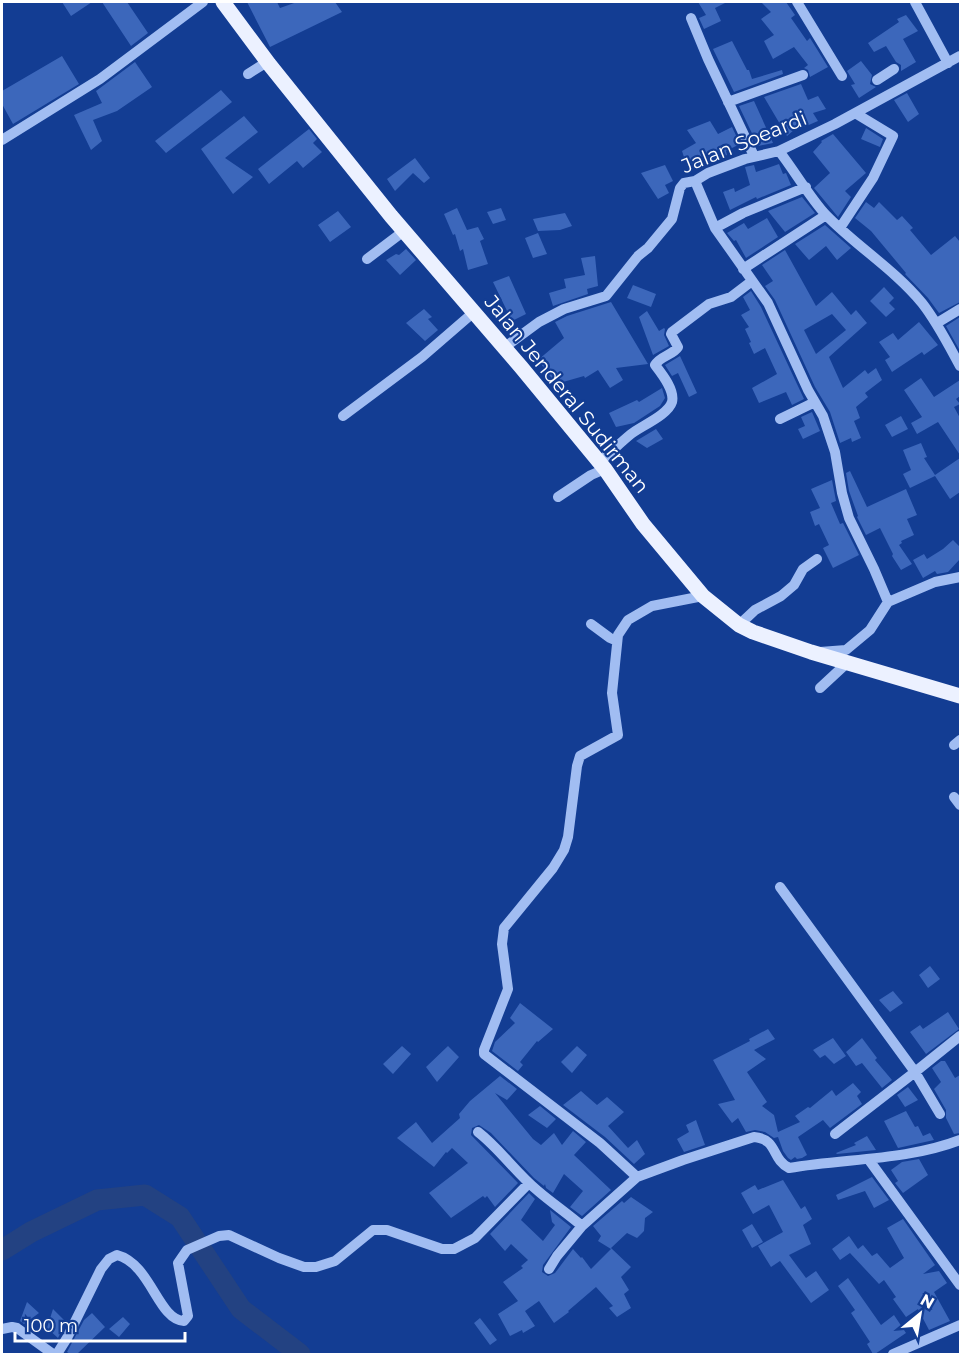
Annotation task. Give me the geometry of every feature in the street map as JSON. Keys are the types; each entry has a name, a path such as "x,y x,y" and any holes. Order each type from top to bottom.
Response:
{"main road":[{"name":"Jalan Jenderal Sudirman","path":"225,2 267,62 404,231 505,347 602,466 643,524 703,596 739,625 811,652 960,696"}],"street":[{"path":"2,141 100,79 203,2"},
{"path":"797,2 842,76"},
{"path":"915,2 948,63"},
{"path":"691,18 754,156"},
{"name":"Jalan Soeardi","path":"505,347 539,322 564,309 606,296 672,219 681,185 754,156 779,151 960,56"},
{"path":"248,74 267,62"},
{"path":"877,80 891,71 898,88"},
{"path":"728,102 803,75"},
{"path":"840,228 873,178 892,136 855,113"},
{"path":"779,151 826,215 900,280 921,303 937,323 960,366"},
{"path":"695,181 715,228 768,303 830,433 849,518 888,602"},
{"path":"715,228 743,213 806,187"},
{"path":"743,269 826,215"},
{"path":"367,259 404,231"},
{"path":"558,497 602,466 633,433 665,412 671,405 672,394 655,365 658,360 676,350 678,346 672,332 710,304 731,297 752,281"},
{"path":"937,323 960,309"},
{"path":"344,416 422,357 474,312"},
{"path":"780,419 815,402"},
{"path":"739,625 755,610 795,585 803,569 817,559"},
{"path":"811,652 846,650 870,630 888,602 935,582 960,577"},
{"path":"637,1177 600,1143 484,1054 484,1050 508,989 502,944 504,928 553,868 564,850 580,756 618,735 612,693 618,635 628,620 652,606 703,596"},
{"path":"591,624 617,641"},
{"path":"820,688 847,663"},
{"path":"780,887 915,1072 940,1114"},
{"path":"835,1134 960,1036"},
{"path":"478,1132 492,1143 529,1183 582,1226"},
{"path":"549,1269 582,1226 637,1177 754,1137 764,1138 771,1143 783,1165 789,1167 869,1160 942,1147 960,1140"},
{"path":"869,1160 960,1285"},
{"path":"57,1354 68,1338 101,1269 109,1258 117,1255 137,1265 167,1312 184,1321 188,1316 178,1263 187,1250 219,1236 230,1235 303,1267 316,1267 335,1261 373,1230 387,1230 442,1249 454,1249 476,1238 529,1183"},
{"path":"893,1354 960,1324"},
{"path":"2,1329 17,1328 53,1354"}],"building":[{"path":"62,2 92,2 71,16"},
{"path":"102,2 127,2 148,33 131,46"},
{"path":"247,2 277,2 280,8 297,2 335,2 342,12 270,47"},
{"path":"698,2 727,2 715,8 721,21 704,29 699,18 706,15"},
{"path":"761,2 786,2 795,15 791,18 807,41 810,38 828,67 810,77 808,70 804,68 808,65 794,47 773,59 764,41 774,35 761,19 771,12"},
{"path":"906,15 918,31 903,39 916,62 901,71 901,65 896,62 886,46 874,52 868,43 899,22 897,19"},
{"path":"732,41 752,79 782,70 783,74 734,92 713,49"},
{"path":"62,56 79,84 13,124 2,104 2,91"},
{"path":"861,61 872,75 870,84 876,87 859,98 851,85 855,84 847,71"},
{"path":"135,62 152,87 117,111 93,120 102,141 91,150 74,115 102,103 96,91"},
{"path":"801,84 808,100 818,96 826,109 813,113 818,121 804,127 802,123 787,136 764,97"},
{"path":"221,90 232,102 166,153 155,141"},
{"path":"907,93 919,114 908,122 894,100"},
{"path":"754,101 773,143 758,146 739,106"},
{"path":"244,116 258,132 225,158 253,177 233,194 201,149"},
{"path":"710,121 718,134 732,127 740,144 726,151 727,155 704,166 688,169 682,151 696,143 687,130"},
{"path":"866,128 883,139 880,147 861,139"},
{"path":"309,129 317,139 313,143 322,152 303,168 297,161 269,184 258,169"},
{"path":"833,134 866,173 845,191 851,197 838,217 814,188 830,173 813,152 821,141"},
{"path":"415,158 430,178 424,183 413,173 395,191 387,179"},
{"path":"779,164 791,185 757,199 756,197 730,210 723,192 734,188 735,192 750,185 745,167 754,165 756,172"},
{"path":"665,165 673,181 665,185 669,193 658,199 641,173"},
{"path":"802,197 815,213 785,232 768,211"},
{"path":"866,202 874,208 879,202 897,220 902,216 913,228 910,230 931,255 955,236 960,242 960,302 939,313 871,231 855,218"},
{"path":"457,208 467,230 478,227 484,239 480,241 488,264 468,270 463,249 460,251 455,234 453,235 444,214"},
{"path":"501,208 506,220 493,224 487,212"},
{"path":"338,211 351,227 330,242 318,225"},
{"path":"565,213 572,226 560,230 538,231 533,219"},
{"path":"767,218 778,237 746,258 736,240 734,241 727,233 744,223 748,229"},
{"path":"825,225 851,248 837,260 826,246 809,260 795,244"},
{"path":"538,233 547,254 533,258 525,238"},
{"path":"406,249 416,260 400,275 386,260 396,254 399,255"},
{"path":"785,250 816,306 832,292 851,315 856,310 867,323 829,357 843,388 865,370 868,374 876,368 882,380 865,393 868,397 856,407 860,418 854,421 861,438 852,442 851,438 840,443 830,412 815,387 775,300 765,286 773,281 762,265","holes":["832,314 846,330 816,354 804,330"]},
{"path":"595,256 598,286 587,289 588,294 553,306 549,293 566,288 564,279 585,275 581,258"},
{"path":"509,276 526,314 512,321 493,282"},
{"path":"633,285 656,294 651,307 627,298"},
{"path":"884,287 894,298 889,303 895,309 886,317 870,301"},
{"path":"751,291 761,307 804,399 792,405 786,392 759,403 752,388 777,374 765,348 754,354 749,343 751,342 745,329 749,327 741,315 750,310 743,297"},
{"path":"611,302 648,364 616,368 623,380 610,388 598,370 585,378 584,376 556,384 538,360 564,338 555,322"},
{"path":"424,309 432,317 428,319 438,330 425,341 406,323"},
{"path":"647,311 659,331 665,329 664,335 669,346 653,355 639,317"},
{"path":"960,317 960,351 946,326"},
{"path":"919,322 938,345 924,355 922,352 892,372 885,360 890,357 879,342 893,333 898,340"},
{"path":"680,356 697,393 689,397 678,373 672,376 665,365"},
{"path":"921,378 934,397 960,380 960,396 956,399 960,404 954,407 960,418 960,455 938,422 917,434 911,423 922,417 904,390"},
{"path":"662,388 665,398 660,406 634,423 616,427 609,413 637,400 639,402"},
{"path":"812,412 820,431 803,439 798,429 805,426 801,417"},
{"path":"901,416 908,429 892,437 885,425"},
{"path":"656,429 663,439 647,448 636,441"},
{"path":"921,443 927,457 924,458 935,475 960,458 960,492 950,499 935,476 910,488 903,474 911,470 903,450"},
{"path":"850,471 867,507 906,489 917,515 907,519 914,535 901,541 899,545 912,564 901,570 880,528 866,535 857,517 849,491 846,473"},
{"path":"832,480 836,501 831,503 840,524 843,523 859,555 833,568 823,548 829,545 819,524 815,526 810,512 820,508 811,489"},
{"path":"953,540 960,547 960,559 948,572 937,574 935,571 923,578 913,560 924,554 927,559"},
{"path":"930,966 940,979 928,988 919,975"},
{"path":"893,991 903,1003 890,1012 879,1000"},
{"path":"520,1003 553,1029 537,1041 520,1062 523,1065 518,1071 492,1051 495,1042 515,1023 510,1018"},
{"path":"948,1012 959,1029 926,1054 910,1032 920,1025 923,1029"},
{"path":"768,1029 775,1039 754,1050 766,1059 747,1072 767,1102 762,1106 774,1115 778,1132 800,1122 795,1116 808,1107 810,1108 832,1090 836,1096 853,1083 861,1092 857,1096 862,1104 830,1128 823,1120 798,1137 807,1155 802,1158 795,1157 791,1160 788,1158 778,1137 774,1138 765,1132 755,1130 746,1132 738,1118 732,1123 718,1104 735,1100 713,1060"},
{"path":"833,1038 846,1056 834,1064 825,1055 820,1058 813,1050"},
{"path":"862,1038 877,1058 875,1060 892,1080 882,1088 862,1063 856,1066 846,1052"},
{"path":"402,1046 411,1054 393,1074 383,1064"},
{"path":"448,1046 459,1057 437,1082 426,1067"},
{"path":"577,1046 587,1055 572,1073 561,1062"},
{"path":"941,1061 945,1061 955,1078 960,1075 960,1133 954,1134 946,1118 946,1110 934,1089 941,1082 932,1068"},
{"path":"500,1076 517,1089 507,1100 495,1093 533,1139 541,1145 554,1133 562,1145 573,1131 586,1142 574,1155 611,1190 582,1216 570,1207 583,1191 564,1174 553,1193 546,1188 545,1184 544,1186 534,1178 491,1133 479,1125 472,1128 471,1135 518,1183 495,1207 487,1196 485,1198 483,1196 451,1218 429,1193 468,1163 452,1148 434,1167 397,1138 416,1122 432,1143 460,1118 459,1114 470,1101"},
{"path":"908,1087 918,1100 905,1107 897,1095"},
{"path":"581,1091 597,1105 607,1097 624,1112 608,1126 628,1148 637,1140 645,1154 634,1164 605,1137 563,1105"},
{"path":"540,1106 556,1119 547,1128 528,1115"},
{"path":"906,1111 923,1136 930,1133 934,1140 898,1148 884,1121"},
{"path":"696,1120 705,1145 684,1152 677,1139 689,1132 686,1125"},
{"path":"867,1136 876,1150 836,1153 856,1145 854,1143"},
{"path":"919,1159 928,1175 903,1193 895,1183 898,1181 891,1170 902,1162"},
{"path":"872,1177 889,1200 874,1208 865,1191 838,1200 836,1195"},
{"path":"783,1180 801,1209 805,1206 812,1219 803,1225 811,1244 789,1255 806,1278 816,1271 829,1290 811,1303 780,1261 771,1267 758,1246 783,1232 769,1205 753,1214 741,1193 755,1185 758,1190"},
{"path":"529,1193 535,1199 521,1220 543,1241 555,1225 552,1222 550,1210 571,1227 543,1265 542,1272 548,1276 555,1273 573,1249 591,1269 611,1249 598,1241 601,1236 593,1226 622,1201 624,1203 631,1197 653,1212 645,1218 644,1231 637,1238 627,1233 611,1248 631,1267 621,1277 629,1290 624,1294 631,1308 617,1317 609,1308 613,1306 596,1287 554,1323 539,1301 525,1311 535,1326 523,1333 522,1330 510,1336 498,1314 518,1301 503,1282 523,1268 521,1266 528,1260 511,1244 505,1251 490,1234"},
{"path":"903,1219 935,1265 923,1274 939,1271 947,1283 934,1292 950,1321 929,1330 918,1309 906,1317 893,1299 896,1297 884,1280 879,1284 850,1253 840,1260 832,1249 849,1236 858,1249 863,1245 872,1256 877,1253 890,1268 904,1258 887,1228"},
{"path":"752,1224 763,1242 752,1248 742,1230"},
{"path":"848,1278 881,1325 894,1315 906,1333 875,1354 867,1344 870,1342 851,1313 855,1310 838,1286"},
{"path":"27,1302 39,1313 24,1324 20,1321"},
{"path":"53,1309 66,1322 58,1338 47,1328"},
{"path":"92,1313 105,1327 77,1354 70,1354 67,1352 84,1320"},
{"path":"123,1317 130,1324 119,1337 109,1329"},
{"path":"480,1318 497,1340 490,1345 474,1323"}],"waterway":[{"path":"2,1250 31,1232 97,1200 145,1195 180,1217 241,1309 300,1354"}]}
